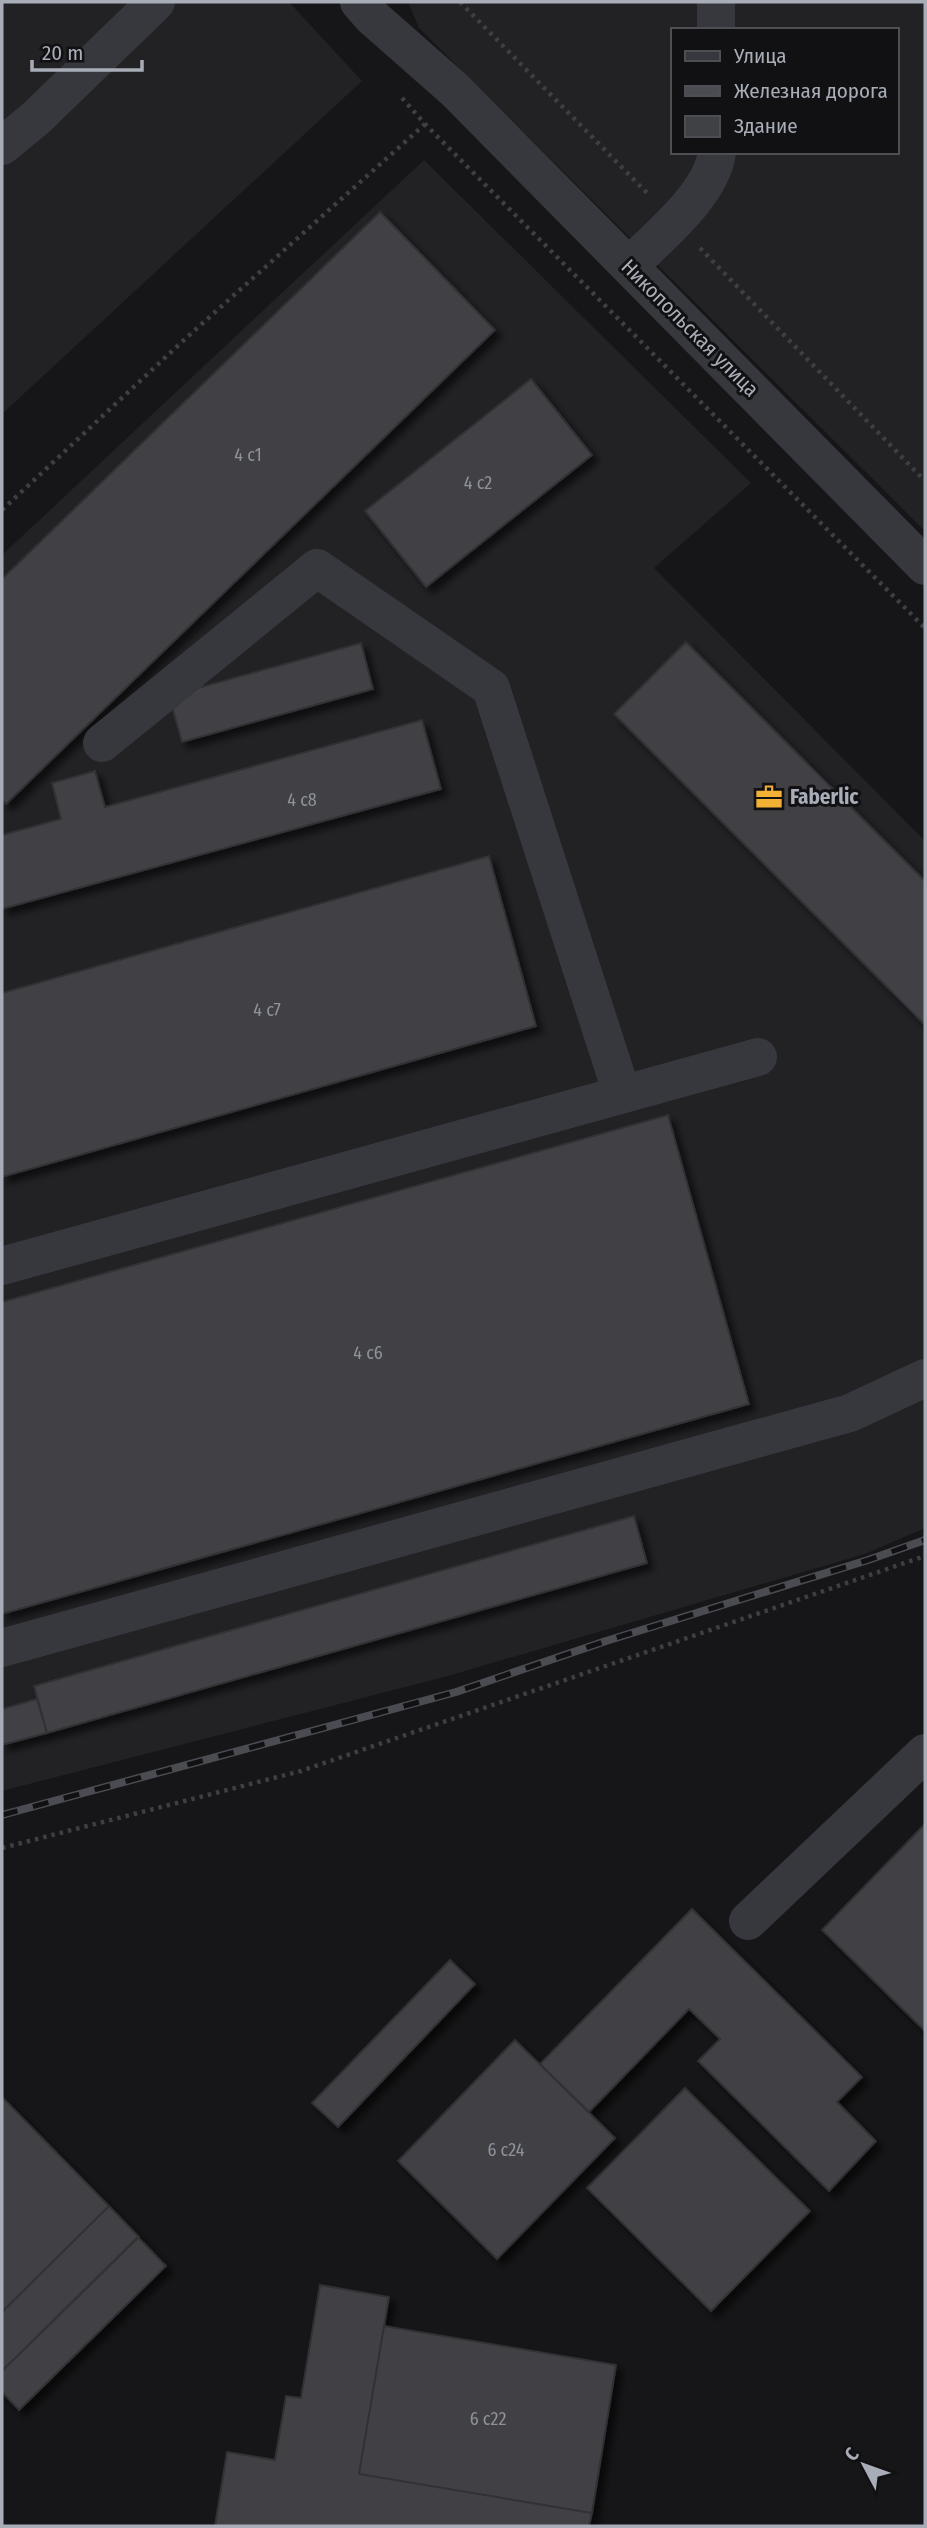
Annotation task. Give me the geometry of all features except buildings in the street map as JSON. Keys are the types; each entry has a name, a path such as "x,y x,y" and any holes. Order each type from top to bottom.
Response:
{"street":[{"path":"2,146 36,118 156,2"},
{"name":"Никопольская улица","path":"359,2 371,16 455,90 925,566"},
{"path":"716,2 716,28"},
{"path":"629,266 705,185 716,154"},
{"path":"103,743 317,568 491,688 622,1094"},
{"path":"2,1266 758,1057"},
{"path":"2,1648 850,1413 925,1378"},
{"path":"748,1921 925,1753"}],"path":[{"path":"460,2 925,481"},
{"path":"2,510 185,339 425,124 925,628"},
{"path":"2,1848 301,1771 925,1556"}],"shaded area":[{"path":"2,2 289,2 362,81 2,414"},
{"path":"408,2 925,2 925,531 419,28"},
{"path":"424,160 751,483 654,568 925,841 925,1528 865,1554 448,1676 2,1791 2,555"}],"railway":[{"path":"2,1815 456,1692 606,1641 925,1540"}],"place":[{"name":"Faberlic","path":"769,797"}]}
